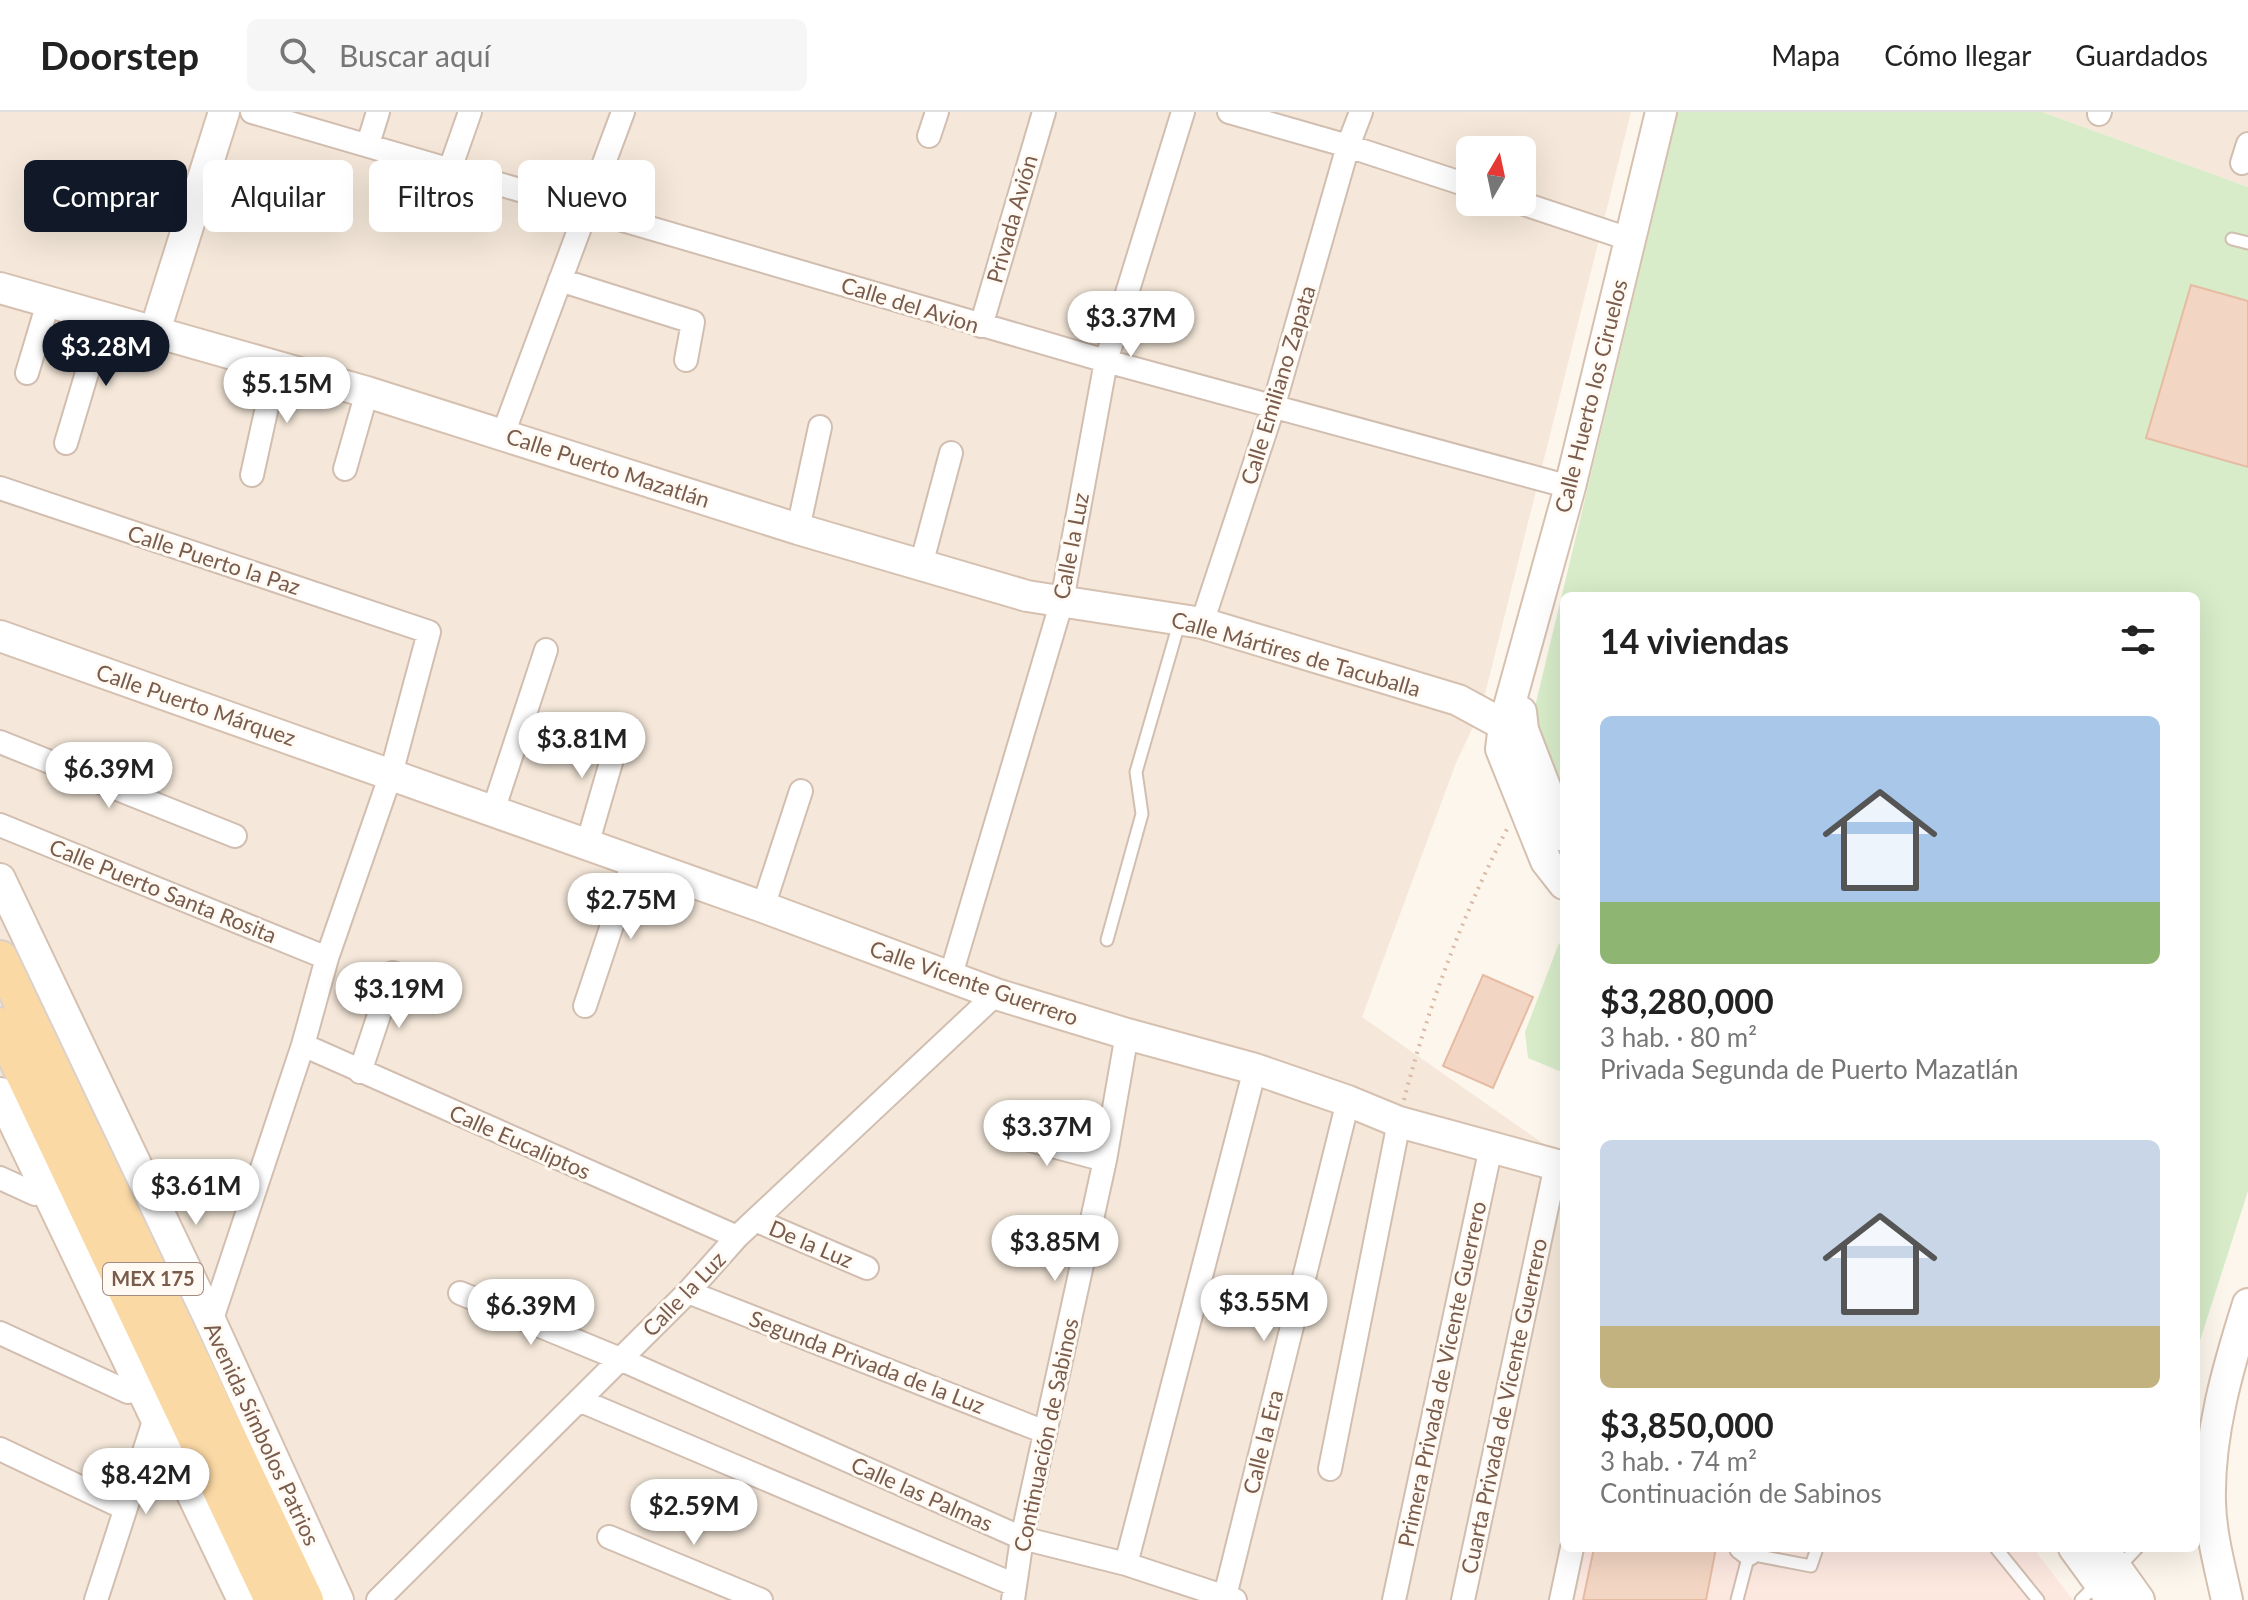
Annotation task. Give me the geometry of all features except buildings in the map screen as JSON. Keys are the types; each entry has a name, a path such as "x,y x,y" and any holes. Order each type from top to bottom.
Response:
{"main road":[{"name":"Avenida Símbolos Patrios","path":"0,958 306,1600"},
{"name":"MEX 175","path":"0,1025 272,1600"}],"street":[{"path":"154,334 224,112"},
{"name":"Calle del Avion","path":"252,112 420,160"},
{"path":"368,144 378,112"},
{"path":"453,160 470,112"},
{"path":"606,160 623,112"},
{"path":"929,136 937,112"},
{"name":"Privada Avión","path":"981,326 1044,112"},
{"name":"Calle la Luz","path":"950,978 1062,601 1106,361 1183,112"},
{"path":"1229,112 1456,181"},
{"name":"Calle Emiliano Zapata","path":"1191,621 1273,408 1348,146 1361,112"},
{"name":"Calle Huerto los Ciruelos","path":"1513,727 1518,679 1570,487 1661,112"},
{"path":"1536,208 1629,239"},
{"name":"Calle del Avion","path":"655,228 981,326 1570,487"},
{"path":"503,434 579,232"},
{"path":"560,280 693,322 686,360"},
{"name":"Calle Puerto Mazatlán","path":"0,288 367,392 798,529 1027,596 1062,601"},
{"path":"27,373 48,303"},
{"path":"66,443 103,319"},
{"path":"252,475 276,366"},
{"path":"345,469 367,392"},
{"path":"798,529 820,427"},
{"path":"921,565 951,453"},
{"name":"Calle Puerto la Paz","path":"0,488 429,632 391,774"},
{"name":"Calle Mártires de Tacuballa","path":"1062,601 1191,621 1458,700 1513,727"},
{"name":"Calle Puerto Márquez","path":"0,636 391,774"},
{"path":"493,811 546,650"},
{"path":"1513,727 1501,749 1546,861 1560,879"},
{"path":"1513,727 1560,827"},
{"path":"587,845 621,728"},
{"path":"0,742 235,836"},
{"path":"211,1322 303,1045 327,958 391,774"},
{"name":"Calle Vicente Guerrero","path":"391,774 996,994 1255,1069 1399,1122 1560,1166"},
{"path":"763,907 801,791"},
{"name":"Calle Puerto Santa Rosita","path":"0,825 327,958"},
{"path":"585,1006 633,862"},
{"name":"Avenida Símbolos Patrios","path":"0,879 211,1322 338,1600"},
{"path":"360,1072 393,973"},
{"name":"Calle la Luz","path":"378,1600 688,1292 737,1237 996,994"},
{"name":"Continuación de Sabinos","path":"1014,1592 1022,1538 1105,1160 1127,1034"},
{"name":"Calle Eucaliptos","path":"303,1045 737,1237"},
{"path":"1126,1564 1255,1069"},
{"path":"0,1093 243,1600"},
{"name":"Calle la Era","path":"1228,1599 1348,1101"},
{"path":"1330,1469 1399,1122"},
{"path":"1000,1132 1105,1160"},
{"name":"Primera Privada de Vicente Guerrero","path":"1394,1600 1491,1147"},
{"name":"Cuarta Privada de Vicente Guerrero","path":"1463,1600 1560,1166"},
{"path":"0,1178 35,1194 44,1189"},
{"name":"De la Luz","path":"755,1220 867,1268"},
{"name":"Segunda Privada de la Luz","path":"688,1292 1045,1432"},
{"name":"Calle las Palmas","path":"460,1293 620,1359 1022,1538 1126,1564 1228,1599"},
{"path":"2227,1600 2210,1503 2213,1446 2233,1352 2248,1304"},
{"path":"0,1333 128,1392 139,1387"},
{"path":"579,1400 1014,1592"},
{"path":"96,1600 155,1418"},
{"path":"2200,1475 2213,1446"},
{"path":"0,1449 124,1508"},
{"path":"609,1537 761,1600"},
{"path":"1561,1600 1571,1552"},
{"path":"2079,1552 2139,1600"}],"lane":[{"path":"2232,239 2248,243"},
{"path":"1107,940 1142,814 1136,772 1191,621"},
{"path":"1737,1600 1745,1552"},
{"path":"1749,1552 1811,1566 1816,1552"},
{"path":"1999,1552 2038,1600"}],"path":[{"path":"1399,1122 1420,1037 1483,876 1522,801"}],"shaded area":[{"path":"0,112 1631,112 1481,710 1456,763 1362,1017 1560,1155 1560,1552 1585,1552 1576,1600 0,1600"},
{"path":"2042,112 2248,112 2248,187"},
{"path":"1585,1552 2036,1552 2073,1600 1576,1600"}],"green space":[{"path":"1678,112 2042,112 2248,187 2248,1191 2200,1341 2200,592 1563,592"},
{"path":"1560,603 1560,780 1527,740"},
{"path":"1559,943 1560,1071 1528,1058 1525,1032"}]}
